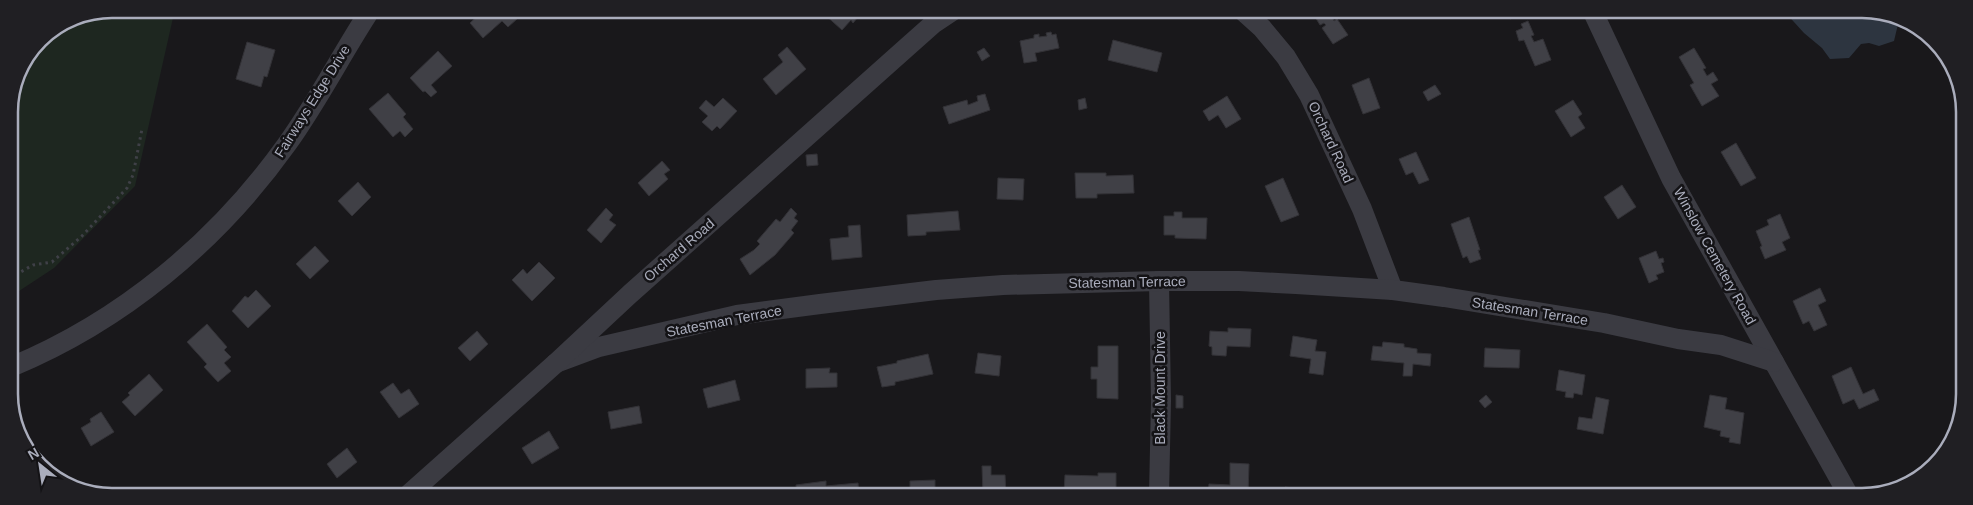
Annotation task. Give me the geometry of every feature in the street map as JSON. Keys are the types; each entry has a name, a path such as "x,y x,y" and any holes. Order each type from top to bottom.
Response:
{"street":[{"name":"Fairways Edge Drive","path":"18,364 42,354 112,314 166,274 227,219 288,144 365,18"},
{"name":"Orchard Road","path":"415,488 630,294 942,18"},
{"name":"Orchard Road","path":"1251,18 1262,28 1286,57 1309,95 1362,208 1393,290"},
{"name":"Winslow Cemetery Road","path":"1596,18 1671,178 1844,487"},
{"name":"Statesman Terrace","path":"556,362 599,347 737,315 946,289 1003,285 1159,281 1238,281 1393,290 1604,323 1678,339 1721,345 1774,362"},
{"name":"Black Mount Drive","path":"1159,281 1161,401 1159,487"},
{"name":"Statesman Terrace","path":"1701,342 1725,340 1734,336 1743,328 1748,315"}],"path":[{"path":"18,273 33,265 52,262 82,236 127,188 133,175 142,129"}],"shaded area":[{"path":"105,18 173,18 135,186 54,268 18,292 18,105 22,81 27,70 37,54 54,37 64,30 87,21"},
{"path":"1790,18 1868,18 1880,19 1898,25 1894,41 1879,46 1869,43 1861,44 1849,58 1830,59 1822,48 1804,33"}],"building":[{"path":"475,18 517,19 508,27 502,21 483,38 470,23"},
{"path":"829,18 857,18 853,23 851,20 842,30"},
{"path":"1316,18 1332,18 1334,21 1337,19 1348,35 1333,44 1322,28 1326,25 1324,23 1320,25"},
{"path":"1528,21 1534,35 1531,36 1534,42 1543,39 1551,60 1535,66 1524,40 1519,41 1516,31 1523,28 1521,24"},
{"path":"1051,32 1052,35 1056,34 1059,48 1035,53 1037,61 1024,63 1020,41 1034,38 1034,35 1039,34 1039,37 1047,36 1046,33"},
{"path":"1113,40 1162,53 1157,72 1108,60"},
{"path":"247,42 275,50 267,77 264,76 261,87 236,79"},
{"path":"787,47 806,69 776,95 763,79 783,62 778,55"},
{"path":"984,48 990,56 982,61 977,52"},
{"path":"1694,48 1706,68 1703,69 1707,76 1713,72 1718,80 1711,84 1719,96 1702,106 1690,85 1694,83 1679,57"},
{"path":"438,51 452,66 431,85 437,92 431,97 425,91 423,92 410,78"},
{"path":"1369,78 1380,108 1363,114 1352,85"},
{"path":"1435,85 1441,94 1428,101 1423,92"},
{"path":"388,93 406,114 403,117 413,129 405,137 400,131 393,137 369,109"},
{"path":"985,94 990,110 949,124 943,107 967,100 968,105 978,101 977,96"},
{"path":"1227,96 1241,119 1226,128 1218,115 1209,121 1203,111"},
{"path":"723,98 737,111 720,129 717,126 712,131 702,122 708,116 699,108 706,100 714,107"},
{"path":"1085,98 1087,108 1079,110 1078,100"},
{"path":"1573,100 1582,114 1578,117 1585,128 1571,137 1555,111"},
{"path":"1736,143 1756,178 1741,186 1721,152"},
{"path":"1416,152 1429,180 1419,184 1413,172 1406,175 1399,159"},
{"path":"817,154 818,165 807,166 806,155"},
{"path":"662,161 670,170 664,174 668,179 649,196 638,183"},
{"path":"1075,173 1106,173 1106,176 1133,175 1134,193 1097,194 1097,198 1076,198"},
{"path":"998,178 1024,179 1023,200 997,199"},
{"path":"1283,178 1299,215 1281,222 1265,186"},
{"path":"358,182 371,197 352,216 338,201"},
{"path":"1622,185 1636,207 1618,219 1604,197"},
{"path":"606,208 613,215 609,220 616,225 601,243 587,230"},
{"path":"791,208 797,214 794,218 798,221 791,230 794,233 775,255 750,275 740,259 760,244 757,241 776,219 780,222"},
{"path":"958,211 960,230 926,232 926,235 908,236 907,215"},
{"path":"1174,212 1182,212 1182,218 1207,218 1206,239 1175,238 1175,235 1164,235 1164,216 1174,216"},
{"path":"1780,214 1790,238 1782,242 1786,250 1765,259 1756,231 1769,225 1767,220"},
{"path":"1469,217 1480,250 1478,250 1481,259 1470,263 1467,256 1463,258 1451,224"},
{"path":"860,225 862,257 832,260 830,239 849,237 848,226"},
{"path":"315,246 329,261 310,279 296,264"},
{"path":"1656,251 1659,259 1663,258 1664,262 1661,263 1664,272 1656,275 1658,279 1649,283 1639,258"},
{"path":"539,262 555,278 532,301 512,280 523,269 527,274"},
{"path":"1820,288 1826,301 1818,305 1827,325 1814,331 1809,321 1803,324 1793,301"},
{"path":"256,290 271,306 248,328 232,311 245,296 248,298"},
{"path":"207,324 227,347 224,350 231,357 224,363 231,371 218,382 204,367 207,364 187,342"},
{"path":"1228,328 1251,329 1250,347 1227,346 1226,356 1212,355 1212,347 1209,346 1210,331 1228,332"},
{"path":"477,331 488,344 470,361 458,348"},
{"path":"1293,336 1317,340 1315,351 1326,352 1323,375 1309,373 1311,359 1290,356"},
{"path":"1383,342 1404,344 1404,347 1417,349 1417,353 1431,354 1430,366 1413,364 1412,376 1403,376 1404,363 1371,360 1373,346 1382,347"},
{"path":"1098,346 1118,346 1118,399 1097,398 1097,379 1091,379 1091,367 1098,367"},
{"path":"1485,348 1520,350 1519,368 1484,367"},
{"path":"978,353 1001,356 999,376 975,373"},
{"path":"928,354 933,374 895,382 895,385 882,387 877,367"},
{"path":"1851,367 1863,394 1874,389 1879,400 1859,409 1854,399 1843,404 1832,376"},
{"path":"830,368 829,373 837,373 837,387 806,388 806,369"},
{"path":"1559,370 1585,375 1582,395 1574,393 1573,398 1565,397 1566,392 1556,390"},
{"path":"149,374 163,390 135,416 122,402 130,395 128,393"},
{"path":"735,380 740,400 708,408 703,389"},
{"path":"393,383 401,394 409,389 419,404 399,418 380,392"},
{"path":"1176,395 1183,396 1183,408 1176,408"},
{"path":"1486,395 1492,402 1485,408 1479,401"},
{"path":"1710,395 1727,398 1725,409 1744,413 1740,444 1729,442 1730,438 1720,436 1721,431 1704,427"},
{"path":"1596,397 1609,400 1603,434 1577,429 1579,417 1592,419"},
{"path":"639,406 642,423 611,429 608,412"},
{"path":"101,412 114,432 91,446 81,428 91,422 90,419"},
{"path":"549,431 559,448 532,464 522,448"},
{"path":"347,448 357,462 337,478 327,464"},
{"path":"1230,463 1249,464 1248,487 1209,487 1209,484 1230,485"},
{"path":"982,466 991,466 991,475 1005,475 1006,487 983,488"},
{"path":"1098,473 1116,473 1116,487 1064,487 1065,475 1098,476"},
{"path":"935,480 935,488 910,488 910,481"},
{"path":"826,481 826,486 858,483 858,488 796,488 796,485"}]}
